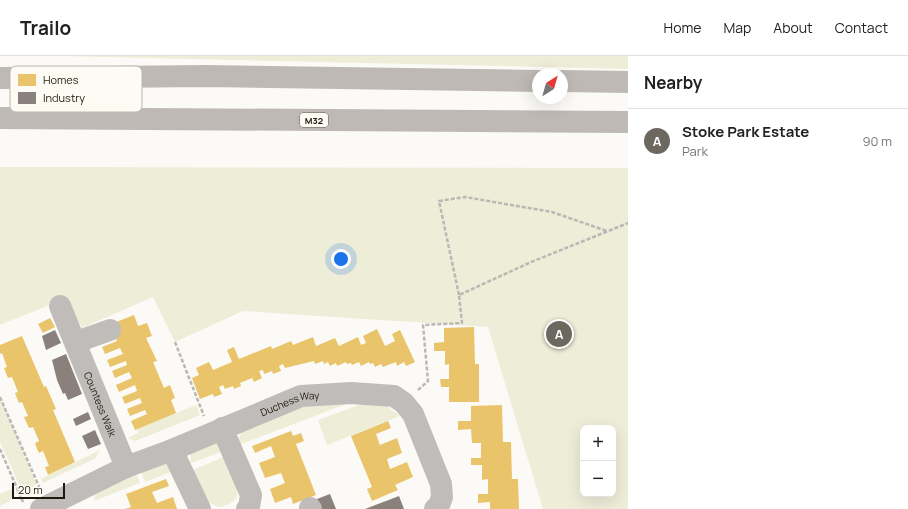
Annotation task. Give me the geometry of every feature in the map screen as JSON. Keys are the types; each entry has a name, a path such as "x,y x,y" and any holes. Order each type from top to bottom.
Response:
{"highway":[{"path":"142,77 206,76 532,81"},
{"path":"0,78 10,78"},
{"path":"568,81 628,82"},
{"name":"M32","path":"0,118 628,122"}],"street":[{"name":"Countess Walk","path":"60,306 126,467"},
{"path":"76,342 110,330"},
{"name":"Duchess Way","path":"44,507 76,501 126,467 172,450 216,430 301,396 351,393 394,396 404,403"},
{"path":"404,403 413,414 441,484 442,497 438,508 435,509"},
{"path":"216,430 250,495 249,506 247,509"},
{"path":"172,450 200,509"}],"path":[{"path":"404,403 428,380 423,324 462,323 459,295 439,201 465,196 552,212 607,231"},
{"path":"459,295 607,231 628,224"},
{"path":"175,342 216,430"},
{"path":"0,397 44,507"},
{"path":"0,450 25,509"}],"green space":[{"path":"62,56 628,56 628,69"},
{"path":"0,167 628,168 628,509 543,509 488,327 243,311 175,342 153,297 82,328 67,298 0,325"},
{"path":"0,396 36,484 28,493 22,491 0,442"},
{"path":"359,399 239,445 238,439 245,426 296,402"},
{"path":"367,404 388,407 400,416 327,445 318,420 359,405"},
{"path":"196,405 200,415 135,441 128,438 138,433 137,429"},
{"path":"217,441 224,451 191,463 190,454"},
{"path":"100,450 96,458 43,483 41,479"},
{"path":"226,456 236,479 238,493 235,499 229,504 220,507 209,502 202,493 193,470"},
{"path":"159,458 176,470 145,482 139,466"},
{"path":"134,468 140,483 94,501 95,494"},
{"path":"14,488 15,495 12,500 0,506 0,494"}],"building: Homes":[{"path":"134,315 138,326 147,323 152,336 146,338 157,361 153,362 164,388 170,385 175,398 171,400 176,413 135,430 131,421 147,414 145,410 130,416 127,409 142,403 140,398 125,404 122,397 137,391 135,385 119,392 116,385 132,378 129,372 115,378 112,371 127,365 126,361 110,367 107,360 123,354 120,348 105,354 102,347 117,341 111,324"},
{"path":"50,318 55,327 43,333 38,324"},
{"path":"474,327 475,364 479,364 479,402 449,402 449,387 441,387 440,379 449,379 449,364 445,365 445,351 434,351 434,343 444,342 444,328"},
{"path":"377,329 385,346 395,341 392,334 400,330 415,362 406,366 404,362 397,366 396,362 383,367 381,364 375,367 373,363 370,364 369,362 361,366 359,362 352,365 351,363 347,364 346,362 337,366 336,363 330,366 328,362 324,364 323,361 315,364 314,361 285,368 283,364 279,366 281,371 273,374 272,371 264,374 263,370 259,371 262,378 254,382 252,378 240,383 241,386 234,389 233,386 225,389 223,385 219,387 222,394 214,397 213,394 200,399 192,378 199,375 196,368 209,362 213,370 232,362 227,350 234,347 239,359 271,346 272,349 291,341 293,345 313,337 316,346 335,338 339,346 358,337 361,345 366,343 363,336"},
{"path":"22,336 44,387 46,386 56,409 53,410 75,462 48,475 45,467 49,466 43,451 39,453 37,449 35,443 39,441 33,427 29,428 24,417 28,416 22,402 19,403 15,393 18,392 12,377 8,378 4,368 7,367 2,353 0,354 0,345"},
{"path":"502,405 503,442 511,442 512,479 518,479 519,509 490,509 490,502 478,503 478,494 488,494 488,479 482,480 482,465 471,465 471,458 481,458 481,443 472,443 471,429 458,430 458,421 471,421 471,406"},
{"path":"388,421 391,428 376,434 380,445 397,438 402,453 387,459 390,469 407,462 413,477 395,485 398,490 372,501 367,489 372,487 351,436"},
{"path":"291,431 293,436 301,433 304,441 296,444 316,495 293,504 291,497 275,503 270,489 285,483 281,473 265,478 259,463 275,457 271,446 255,453 252,446"},
{"path":"166,479 169,486 152,492 157,503 173,497 177,509 125,509 131,507 126,494"}],"building: Industry":[{"path":"55,330 61,343 46,350 42,336"},
{"path":"66,354 82,394 68,400 65,393 63,394 57,380 52,360"},
{"path":"88,412 91,419 76,426 73,419"},
{"path":"95,430 101,444 88,449 82,436"},
{"path":"330,494 336,509 321,509 317,499"},
{"path":"399,496 404,509 365,509"}],"place":[{"name":"Stoke Park Estate","path":"559,334"}]}
